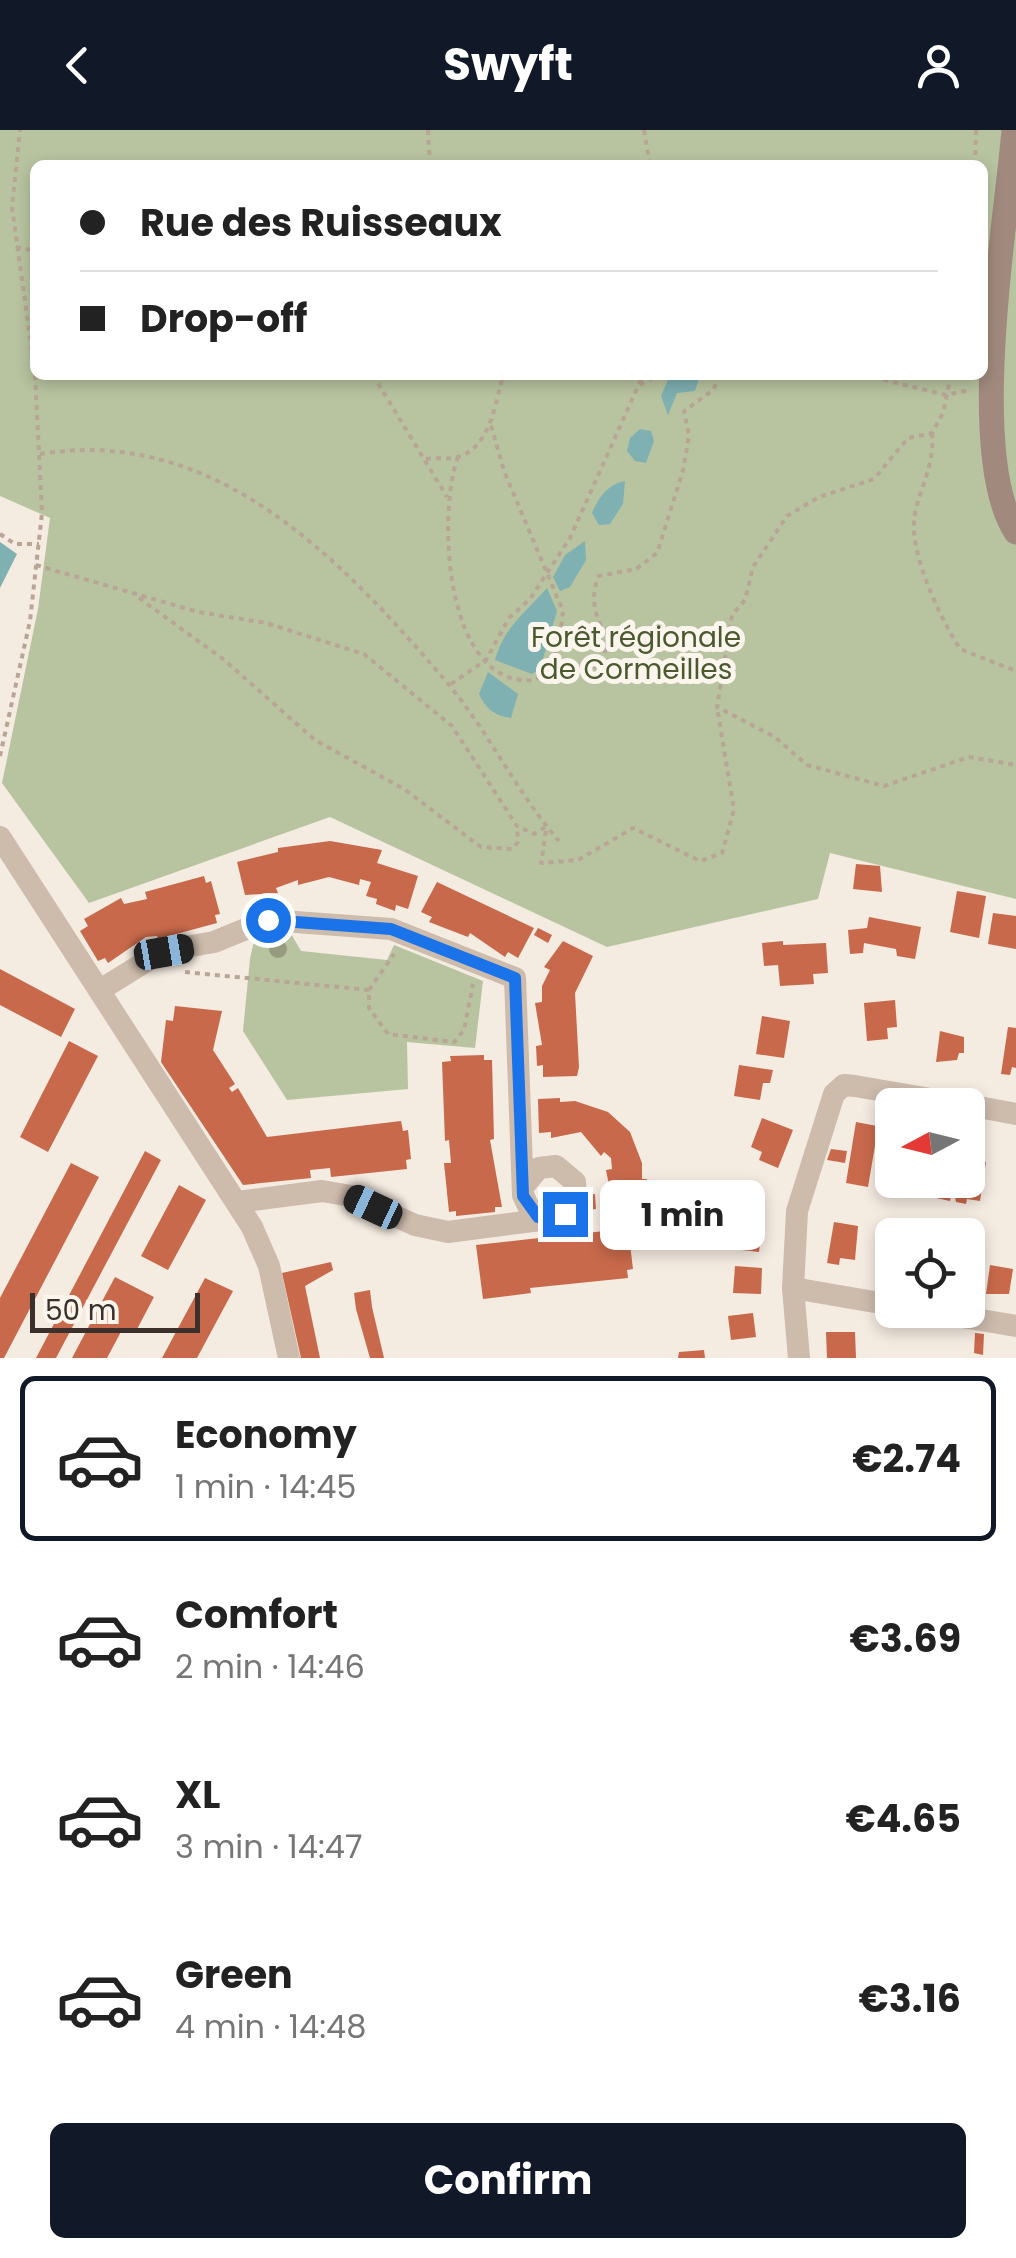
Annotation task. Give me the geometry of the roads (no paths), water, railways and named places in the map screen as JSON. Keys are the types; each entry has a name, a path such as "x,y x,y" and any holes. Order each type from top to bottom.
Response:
{"street":[{"path":"1014,130 991,386 991,444 1001,502 1016,532"},
{"path":"0,837 238,1202 269,1266 289,1358"},
{"path":"100,990 164,952 214,942 268,920 400,932 515,978 523,1187 531,1212 548,1219"},
{"path":"799,1358 793,1288 797,1212 834,1094 844,1085 875,1090"},
{"path":"985,1108 1016,1114"},
{"path":"238,1202 322,1191 351,1196 416,1225 448,1232 548,1219 572,1208 576,1191 570,1175 556,1166 539,1168 523,1187"},
{"path":"793,1288 875,1302"},
{"path":"985,1321 1016,1326"}],"water":[{"path":"668,380 698,380 695,391 677,393 668,415 661,396"},
{"path":"640,429 651,431 654,441 646,463 635,461 627,451 630,438"},
{"path":"625,481 623,504 610,524 599,525 592,513 597,502 609,488"},
{"path":"585,541 586,560 570,587 560,591 553,577 565,555"},
{"path":"0,542 17,554 0,588"},
{"path":"547,588 557,611 540,669 532,674 495,660 510,629"},
{"path":"488,672 518,694 511,718 492,711 479,694"}],"park label":[{"name":"Forêt régionale de Cormeilles","path":"636,653"}]}
